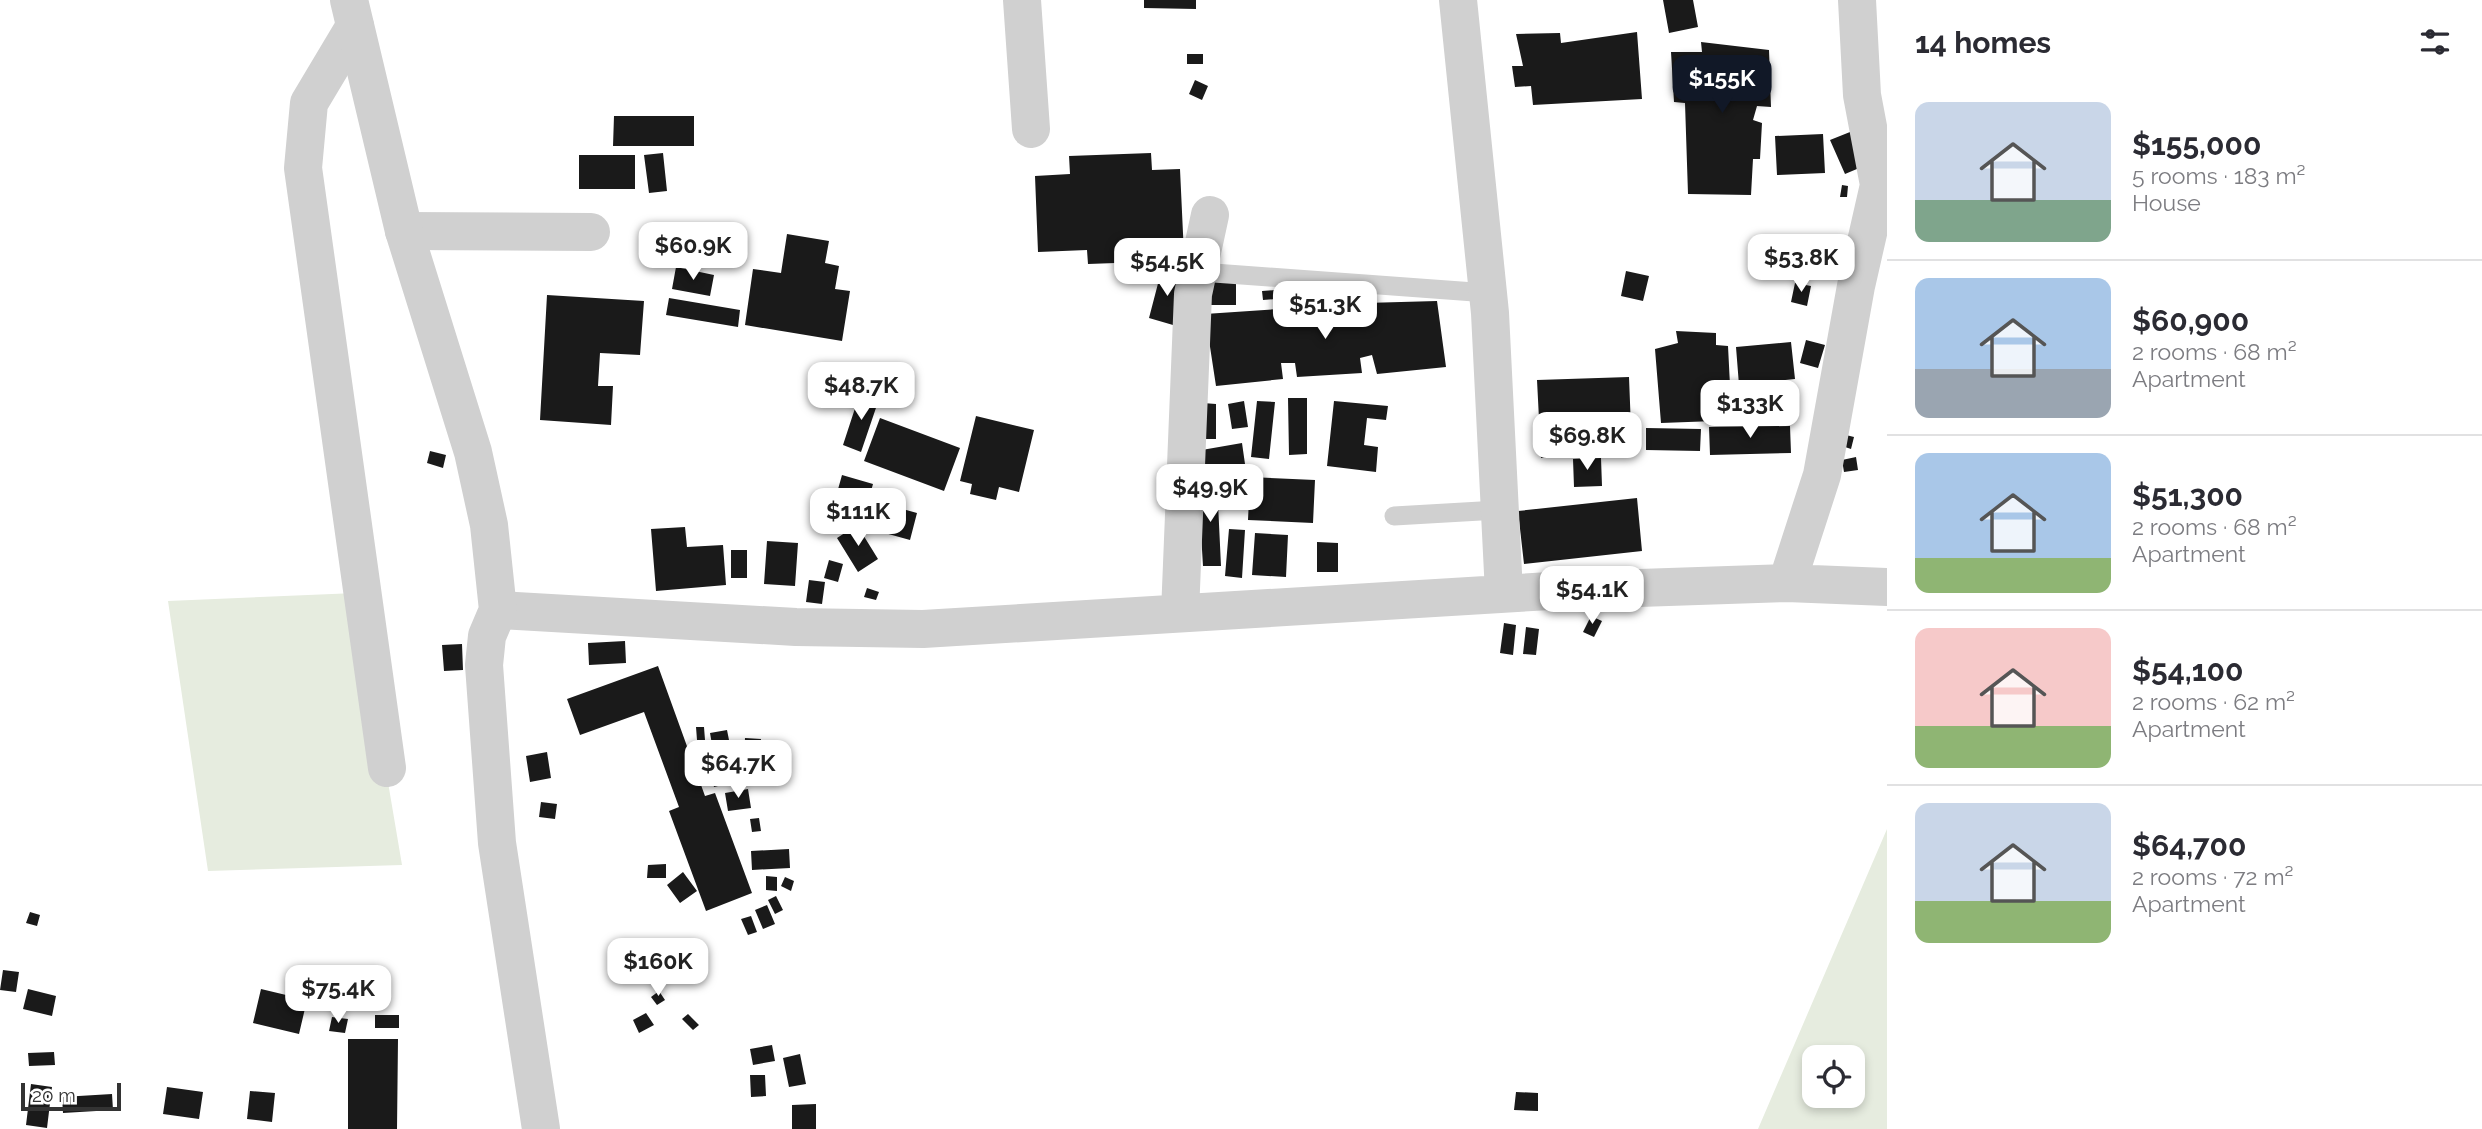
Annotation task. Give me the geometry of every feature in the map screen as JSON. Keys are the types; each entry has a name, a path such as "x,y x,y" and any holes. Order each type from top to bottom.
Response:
{"street":[{"path":"1022,0 1031,129"},
{"path":"1458,0 1488,293 1504,593"},
{"path":"1787,583 1822,475 1856,286 1879,185 1862,95 1857,0"},
{"path":"352,13 404,231 473,452 489,525 498,610 484,649 497,843 541,1129"},
{"path":"352,13 309,103 303,167 387,768"},
{"path":"1180,613 1193,294 1210,215"},
{"path":"404,231 591,232"},
{"path":"498,610 796,627 923,629 1504,593 1787,583 1887,587"}],"lane":[{"path":"1213,273 1488,293"},
{"path":"1394,516 1498,510"}],"shaded area":[{"path":"356,593 402,865 208,871 168,601"},
{"path":"1887,829 1887,1129 1758,1129"}],"building":[{"path":"1144,0 1196,0 1196,9 1144,8"},
{"path":"1663,0 1693,0 1698,27 1669,33"},
{"path":"1637,32 1642,99 1533,105 1531,86 1515,87 1512,66 1523,66 1516,34 1560,33 1561,43"},
{"path":"1701,42 1769,50 1771,107 1757,106 1753,120 1762,123 1760,159 1753,159 1751,195 1688,194 1685,103 1674,102 1671,52 1702,52"},
{"path":"1187,54 1203,54 1203,64 1187,64"},
{"path":"1195,80 1208,86 1202,100 1189,94"},
{"path":"614,116 694,116 694,146 613,146"},
{"path":"1850,132 1864,166 1845,174 1830,140"},
{"path":"1823,134 1825,173 1777,175 1775,136"},
{"path":"663,153 667,191 649,193 644,155"},
{"path":"1151,153 1152,170 1180,169 1184,255 1153,256 1153,238 1143,238 1143,262 1088,264 1087,250 1038,252 1035,176 1070,174 1069,156"},
{"path":"579,155 635,155 635,189 579,189"},
{"path":"1842,185 1848,186 1847,197 1840,197"},
{"path":"787,234 829,241 825,263 839,266 835,289 850,291 842,341 745,325 753,269 781,273"},
{"path":"676,267 714,275 710,296 672,289"},
{"path":"1626,271 1649,276 1643,301 1621,296"},
{"path":"1161,272 1185,279 1173,325 1149,318"},
{"path":"1203,281 1236,281 1236,305 1203,305"},
{"path":"1795,283 1811,286 1807,306 1791,302"},
{"path":"1275,290 1276,299 1263,300 1262,291"},
{"path":"547,295 644,301 640,355 600,353 598,386 613,386 611,425 540,420"},
{"path":"669,298 740,310 738,327 666,315"},
{"path":"1437,301 1446,367 1377,374 1372,355 1360,358 1362,373 1297,377 1295,363 1281,363 1283,379 1216,386 1205,314 1278,309 1280,319 1289,319 1288,309 1354,302 1355,313 1365,314 1365,303"},
{"path":"1676,331 1716,333 1716,345 1728,346 1731,405 1715,405 1715,421 1661,423 1655,349 1678,343"},
{"path":"1806,340 1825,345 1818,368 1800,363"},
{"path":"1791,342 1795,379 1739,385 1736,347"},
{"path":"1629,377 1632,454 1541,458 1537,380"},
{"path":"860,393 879,399 861,452 843,445"},
{"path":"1288,398 1307,398 1307,454 1289,455"},
{"path":"1244,401 1248,427 1232,429 1228,404"},
{"path":"1257,401 1275,402 1269,459 1251,457"},
{"path":"1334,401 1388,406 1386,420 1367,418 1364,445 1378,447 1376,472 1327,466"},
{"path":"1203,403 1216,404 1216,439 1202,439"},
{"path":"976,416 1034,430 1019,492 999,487 996,500 970,494 972,484 960,481"},
{"path":"880,418 960,448 944,491 864,461"},
{"path":"1790,426 1791,453 1710,455 1709,427"},
{"path":"1646,428 1701,429 1700,451 1646,450"},
{"path":"1846,435 1854,437 1851,449 1842,446"},
{"path":"1242,443 1245,464 1200,472 1196,451"},
{"path":"430,451 446,455 443,468 427,463"},
{"path":"1856,457 1858,470 1844,472 1842,460"},
{"path":"1601,458 1602,486 1574,487 1573,459"},
{"path":"842,475 873,484 861,527 830,518"},
{"path":"1250,477 1315,480 1313,523 1248,520"},
{"path":"1217,482 1221,566 1203,566 1198,483"},
{"path":"1637,498 1642,551 1524,564 1518,511"},
{"path":"881,503 917,513 910,540 874,530"},
{"path":"857,525 878,559 858,572 837,538"},
{"path":"685,527 687,547 723,545 726,585 656,591 651,529"},
{"path":"1229,529 1245,530 1242,578 1225,576"},
{"path":"1255,533 1288,535 1286,577 1252,575"},
{"path":"767,541 798,543 795,586 764,584"},
{"path":"1317,542 1338,543 1338,572 1317,572"},
{"path":"731,550 747,550 747,578 731,578"},
{"path":"829,560 843,564 838,582 824,578"},
{"path":"809,580 825,582 822,604 806,602"},
{"path":"867,588 879,592 876,600 864,597"},
{"path":"1591,616 1602,621 1594,637 1583,632"},
{"path":"1504,623 1516,625 1513,655 1500,653"},
{"path":"1526,627 1539,629 1536,655 1523,654"},
{"path":"625,641 626,663 589,665 588,643"},
{"path":"462,644 463,670 444,671 442,645"},
{"path":"658,666 705,796 715,793 752,893 706,911 669,811 679,807 644,712 580,735 567,699"},
{"path":"696,727 704,727 705,740 697,740"},
{"path":"727,730 734,765 701,771 699,758 714,756 710,733"},
{"path":"745,738 761,739 760,757 744,755"},
{"path":"547,752 551,778 530,782 526,756"},
{"path":"759,768 772,768 772,784 758,783"},
{"path":"723,772 726,784 714,787 711,776"},
{"path":"753,772 754,781 748,782 746,773"},
{"path":"748,789 751,808 728,811 725,793"},
{"path":"541,802 557,804 555,819 539,817"},
{"path":"759,818 761,831 752,832 750,819"},
{"path":"789,849 790,868 752,870 751,851"},
{"path":"666,864 666,878 647,878 648,865"},
{"path":"683,872 697,891 680,903 667,885"},
{"path":"766,876 777,877 777,891 766,890"},
{"path":"785,877 794,881 791,891 781,886"},
{"path":"776,896 783,910 775,914 768,900"},
{"path":"767,905 775,924 763,929 755,910"},
{"path":"30,912 40,915 37,926 26,923"},
{"path":"751,916 757,932 748,935 741,919"},
{"path":"3,970 19,972 16,992 0,990"},
{"path":"28,989 56,996 52,1016 23,1009"},
{"path":"261,989 307,1000 299,1034 253,1023"},
{"path":"659,991 665,1000 657,1005 651,997"},
{"path":"646,1013 654,1025 639,1033 633,1020"},
{"path":"688,1014 699,1025 693,1030 682,1019"},
{"path":"375,1015 399,1015 399,1028 375,1028"},
{"path":"332,1017 348,1019 345,1033 329,1031"},
{"path":"348,1039 398,1039 397,1129 348,1129"},
{"path":"772,1045 775,1061 753,1065 750,1049"},
{"path":"54,1052 55,1065 29,1066 28,1053"},
{"path":"800,1054 806,1084 789,1087 783,1058"},
{"path":"750,1075 765,1075 766,1096 751,1097"},
{"path":"31,1084 52,1087 47,1128 26,1125"},
{"path":"167,1087 203,1092 199,1119 163,1114"},
{"path":"250,1091 275,1093 272,1122 247,1119"},
{"path":"1516,1092 1538,1093 1538,1111 1514,1110"},
{"path":"112,1094 113,1110 63,1113 62,1097"},
{"path":"816,1104 816,1129 792,1129 792,1105"}]}
